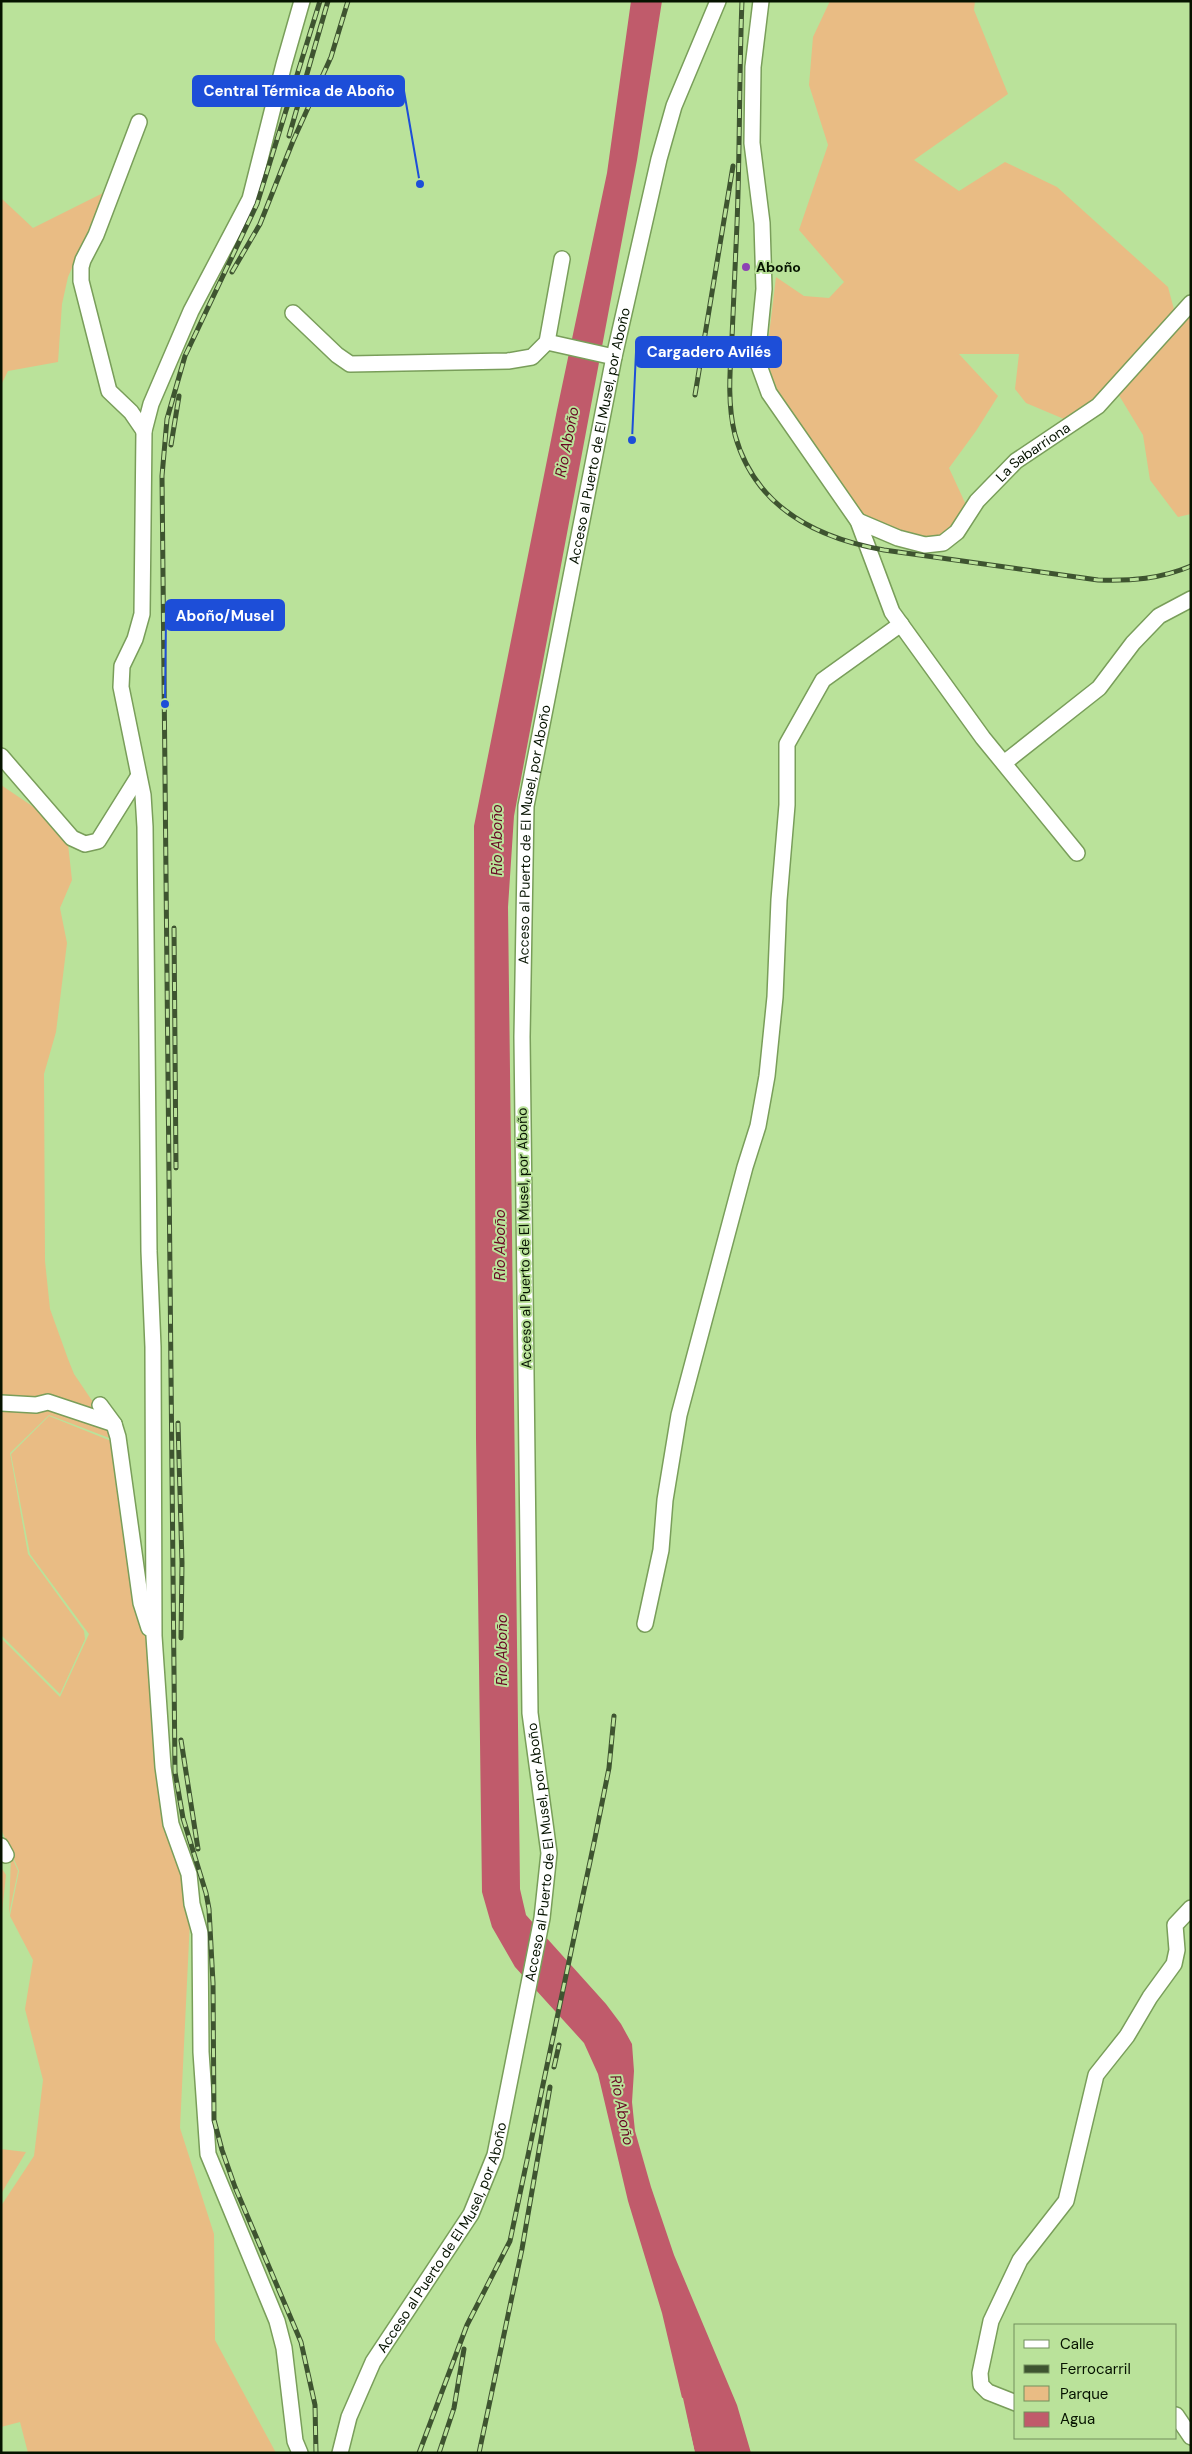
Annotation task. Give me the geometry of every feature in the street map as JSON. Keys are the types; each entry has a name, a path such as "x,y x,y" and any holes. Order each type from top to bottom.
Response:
{"street":[{"path":"300,2453 295,2441 284,2348 277,2321 208,2154 201,2052 200,1933 192,1904 189,1874 171,1824 164,1767 154,1636 153,1356 148,1203 145,827 143,795 120,687 122,666 135,639 142,614 144,431 151,404 191,311 250,199 302,1"},
{"name":"Acceso al Puerto de El Musel, por Aboño","path":"340,2453 349,2417 373,2362 472,2214 495,2155 542,1918 549,1852 530,1713 522,1037 526,806 610,357 674,106 718,1"},
{"path":"761,1 753,68 752,143 762,223 764,289 757,360 769,393 858,521 889,604 901,624 1004,763 1076,853"},
{"path":"139,122 96,235 81,268 81,281 109,391 131,412 144,431"},
{"path":"294,313 337,355 350,364 508,361 532,357 547,342 562,259"},
{"name":"La Sabarriona","path":"858,521 898,538 925,545 943,543 957,532 978,501 1016,461 1098,406 1191,303"},
{"path":"547,342 610,357"},
{"path":"1004,763 1099,688 1133,643 1159,616 1191,599"},
{"path":"645,1624 661,1550 665,1500 679,1415 745,1167 758,1126 767,1076 775,997 779,900 787,805 787,744 823,680 901,624"},
{"path":"1,756 72,838 85,844 98,841 138,777"},
{"path":"1,1403 36,1405 48,1402 114,1424"},
{"path":"100,1405 114,1424 141,1603 146,1621 154,1636"},
{"path":"1014,2402 988,2392 981,2385 980,2373 991,2321 1020,2260 1066,2201 1096,2075 1127,2036 1150,1997 1174,1964 1177,1950 1176,1925 1191,1908"},
{"path":"1177,2416 1191,2436"}],"green space":[{"path":"830,1 975,1 974,10 1008,94 914,160 959,191 1005,162 1057,187 1168,287 1175,313 1094,400 1064,419 1026,403 1015,389 1019,354 959,354 998,396 976,431 949,468 967,507 954,529 940,540 926,539 864,517 777,389 766,360 776,277 804,296 829,298 844,282 799,230 828,145 809,85 813,37"},
{"path":"105,192 68,277 62,304 58,362 8,371 1,385 1,198 33,228"},
{"path":"1191,312 1191,514 1178,517 1150,480 1143,435 1117,392"},
{"path":"1,785 41,812 68,844 72,880 60,908 67,943 56,1032 44,1074 45,1261 50,1309 68,1359 74,1374 99,1411 112,1439 49,1415 10,1453 28,1554 84,1631 85,1639 60,1694 1,1635"},
{"path":"49,1416 111,1441 136,1610 148,1640 163,1788 190,1920 180,2128 214,2234 215,2340 276,2453 28,2453 20,2422 1,2427 1,2206 34,2156 43,2080 25,2009 33,1960 10,1916 19,1871 1,1829 1,1638 60,1697 89,1634 30,1554 11,1454"},
{"path":"11,1855 18,1871 9,1914"},
{"path":"1,1867 6,1875 1,1922"},
{"path":"1,2149 26,2152 1,2194"}],"water":[{"name":"Rio Aboño","path":"631,1 662,1 637,160 514,816 508,907 520,1889 526,1915 606,2004 621,2024 632,2044 634,2071 632,2102 635,2131 651,2187 674,2255 737,2405 751,2453 695,2453 662,2313 628,2201 598,2074 584,2043 515,1967 492,1927 482,1892 476,1438 474,826 557,410 607,173"}],"pier":[{"path":"680,2397 683,2398 695,2453 693,2453"}],"railway":[{"path":"316,2453 315,2405 301,2342 235,2187 214,2120 213,1983 209,1909 206,1893 183,1818 175,1772 162,476 167,419 185,356 257,204 320,1"},
{"path":"289,136 328,1"},
{"path":"232,272 260,224 293,141 331,57 348,1"},
{"path":"742,1 738,196 730,399 735,435 744,460 757,482 773,500 791,515 812,527 859,545 884,550 1098,580 1146,578 1168,574 1191,566"},
{"path":"695,395 733,166"},
{"path":"171,445 179,396"},
{"path":"174,928 176,1168"},
{"path":"178,1423 182,1563 181,1638"},
{"path":"419,2453 467,2325 510,2241 609,1768 614,1716"},
{"path":"181,1740 198,1849"},
{"path":"554,2067 559,2045"},
{"path":"479,2453 522,2249 550,2087"},
{"path":"439,2453 454,2408 464,2349"}],"place":[{"name":"Central Térmica de Aboño","path":"420,184"},
{"name":"Aboño","path":"746,267"},
{"name":"Cargadero Avilés","path":"632,440"},
{"name":"Aboño/Musel","path":"165,704"}]}
